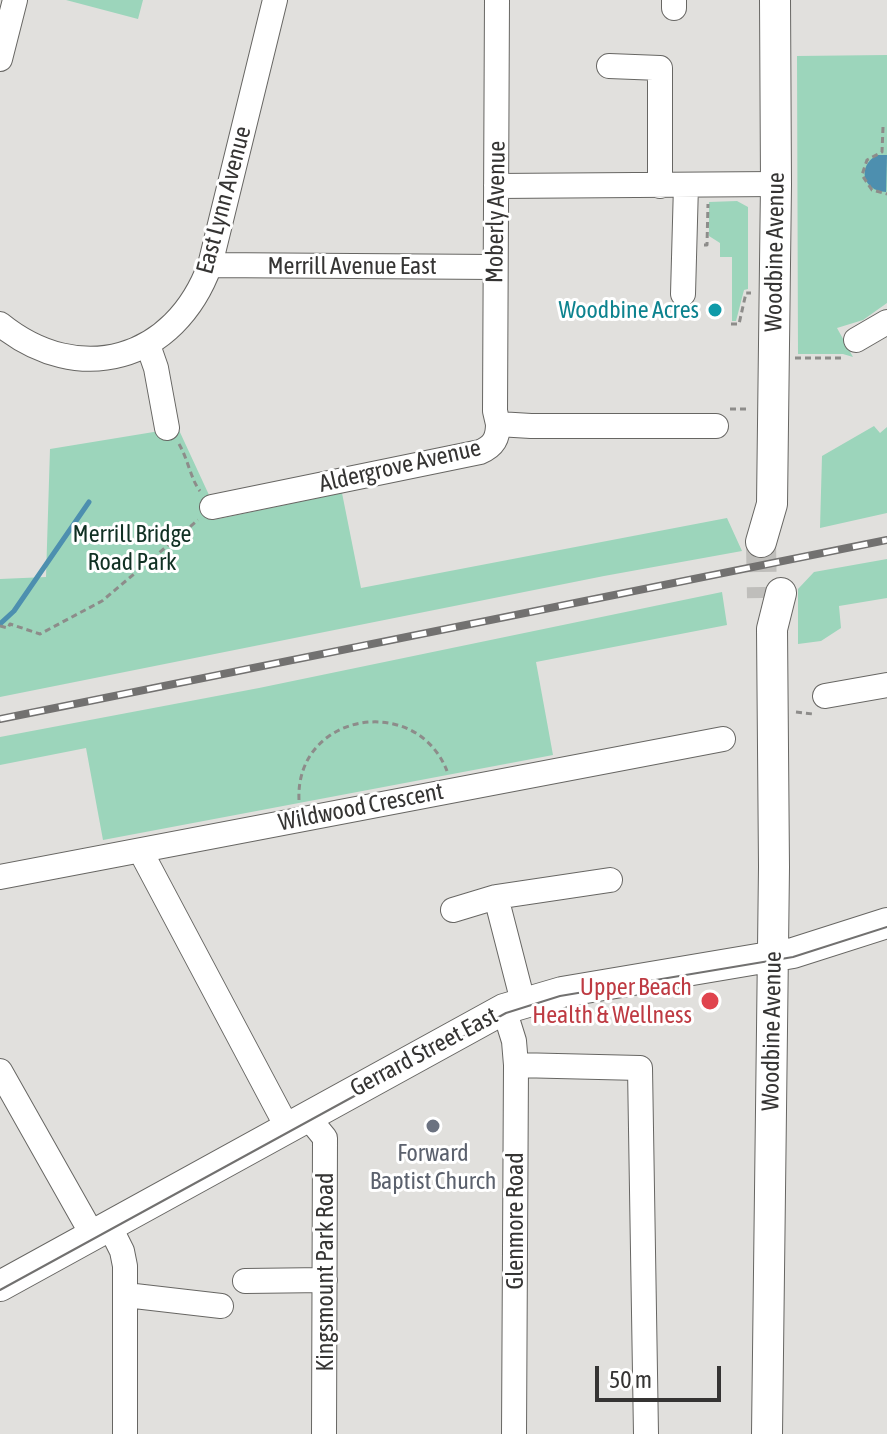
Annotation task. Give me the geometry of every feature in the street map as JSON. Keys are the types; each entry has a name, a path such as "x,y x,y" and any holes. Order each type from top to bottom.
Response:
{"main road":[{"name":"Woodbine Avenue","path":"771,540 775,0"},
{"name":"Woodbine Avenue","path":"767,1434 773,957 772,596"},
{"name":"Gerrard Street East","path":"0,1286 513,1005 584,988 773,957 887,923"}],"street":[{"path":"2,46 15,0"},
{"name":"East Lynn Avenue","path":"148,345 191,305 210,265 275,0"},
{"name":"Moberly Avenue","path":"497,0 495,411 498,424"},
{"path":"609,66 660,68 660,186"},
{"path":"496,186 776,184"},
{"path":"683,294 686,185"},
{"name":"Merrill Avenue East","path":"210,265 495,267"},
{"path":"850,349 887,322"},
{"path":"0,324 27,344 70,357 118,355 148,345 156,368 167,428"},
{"name":"Aldergrove Avenue","path":"212,507 480,452 495,442 498,424 531,426 720,418"},
{"path":"821,705 887,685"},
{"name":"Wildwood Crescent","path":"0,877 723,739"},
{"name":"Kingsmount Park Road","path":"141,852 297,1122 325,1138 324,1434"},
{"path":"453,910 496,897 610,880"},
{"name":"Glenmore Road","path":"496,897 513,1005 516,1065 514,1434"},
{"path":"516,1065 640,1068 646,1434"},
{"path":"0,1071 101,1230 125,1258 125,1434"},
{"path":"245,1281 325,1280"},
{"path":"126,1295 221,1306"}],"path":[{"path":"883,127 885,153 867,160 862,175 872,190 887,194"},
{"path":"739,324 746,293 751,293"},
{"path":"731,324 751,323"},
{"path":"795,358 850,349"},
{"path":"720,418 750,409"},
{"path":"1,627 8,628 10,624 40,634 102,601 212,507 195,485 189,460 167,428"},
{"path":"793,712 821,705"},
{"path":"301,819 299,789 307,762 325,738 354,724 393,723 419,734 439,755 452,790"}],"green space":[{"path":"66,0 143,0 138,19"},
{"path":"887,55 887,303 863,320 837,328 853,357 843,354 798,354 797,56"},
{"path":"737,201 748,207 748,289 744,290 736,321 732,321 732,257 720,257 720,243 709,236 709,202"},
{"path":"874,426 880,433 887,427 887,513 820,528 822,456"},
{"name":"Merrill Bridge Road Park","path":"178,428 209,495 213,520 342,493 361,588 727,518 742,551 0,697 0,579 46,577 50,449"},
{"path":"887,559 887,598 839,606 841,628 821,641 798,644 798,589 814,572"},
{"path":"722,592 727,625 536,662 553,755 103,840 86,748 0,765 0,737 259,688"}],"water":[{"path":"877,155 887,155 886,192 872,187 865,177 867,165"}],"waterway":[{"path":"0,624 14,611 89,502"}],"tunnel":[{"path":"761,542 762,598"}],"tram line":[{"path":"0,1290 506,1013 560,996 793,957 887,927"}],"railway":[{"path":"0,719 887,540"}],"place":[{"name":"Woodbine Acres","path":"715,310"},
{"name":"Upper Beach Health & Wellness","path":"710,1001"},
{"name":"Forward Baptist Church","path":"433,1126"}]}
